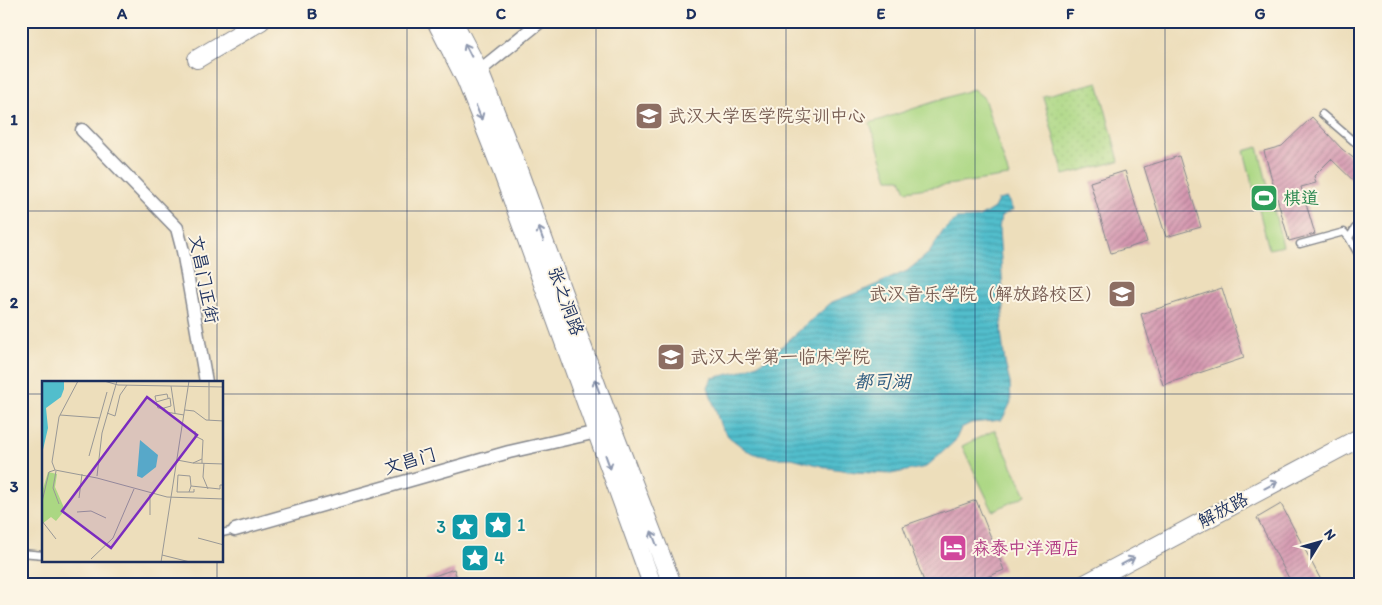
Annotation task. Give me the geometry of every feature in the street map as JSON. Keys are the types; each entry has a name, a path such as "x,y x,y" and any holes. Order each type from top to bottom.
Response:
{"main road":[{"path":"196,58 261,21"},
{"name":"张之洞路","path":"436,21 466,80 502,171 652,584"},
{"name":"张之洞路","path":"453,21 479,71 517,167 612,428 672,584"},
{"name":"解放路","path":"1085,584 1361,437"}],"street":[{"path":"479,71 541,21"},
{"name":"文昌门正街","path":"82,130 177,228 183,251 206,381"},
{"name":"文昌门","path":"229,532 509,452 597,432"}],"lane":[{"path":"1322,114 1359,146"},
{"path":"1359,146 1361,123"},
{"path":"1349,238 1355,228 1361,226"},
{"path":"1300,244 1344,232 1361,259"},
{"path":"21,553 42,555"}],"green space":[{"path":"1098,82 1119,161 1064,175 1043,96"},
{"path":"973,89 984,98 1009,176 906,191 901,179 888,179 870,123"},
{"name":"棋道","path":"1258,147 1283,246 1269,249 1244,151"},
{"path":"995,430 1026,495 993,511 962,446"}],"water":[{"name":"都司湖","path":"1007,198 1013,210 1001,216 999,229 1004,306 1001,331 1005,363 1010,383 1011,402 1002,420 971,423 961,428 955,441 926,467 891,474 856,472 829,468 792,458 758,455 746,450 729,437 721,427 708,387 712,378 739,372 766,360 832,302 907,271 929,253 943,231 956,219 978,218 994,208 998,200"}],"building":[{"path":"1312,117 1342,149 1361,164 1361,188 1331,159 1314,176 1316,183 1301,187 1315,234 1289,241 1264,151 1282,146"},
{"path":"1179,156 1201,227 1166,237 1144,167"},
{"path":"1125,171 1147,242 1111,253 1090,182"},
{"path":"1222,288 1244,358 1163,385 1141,314"},
{"name":"森泰中洋酒店","path":"976,500 1004,570 971,584 925,584 903,526"},
{"path":"1281,504 1323,584 1292,584 1257,518"},
{"path":"454,569 459,584 417,584 417,582"}],"place":[{"name":"武汉大学医学院实训中心","path":"649,116"},
{"name":"棋道","path":"1264,198"},
{"name":"武汉音乐学院（解放路校区）","path":"1122,294"},
{"name":"武汉大学第一临床学院","path":"671,357"},
{"name":"1","path":"498,525"},
{"name":"3","path":"465,527"},
{"name":"森泰中洋酒店","path":"953,548"},
{"name":"4","path":"475,558"}]}
